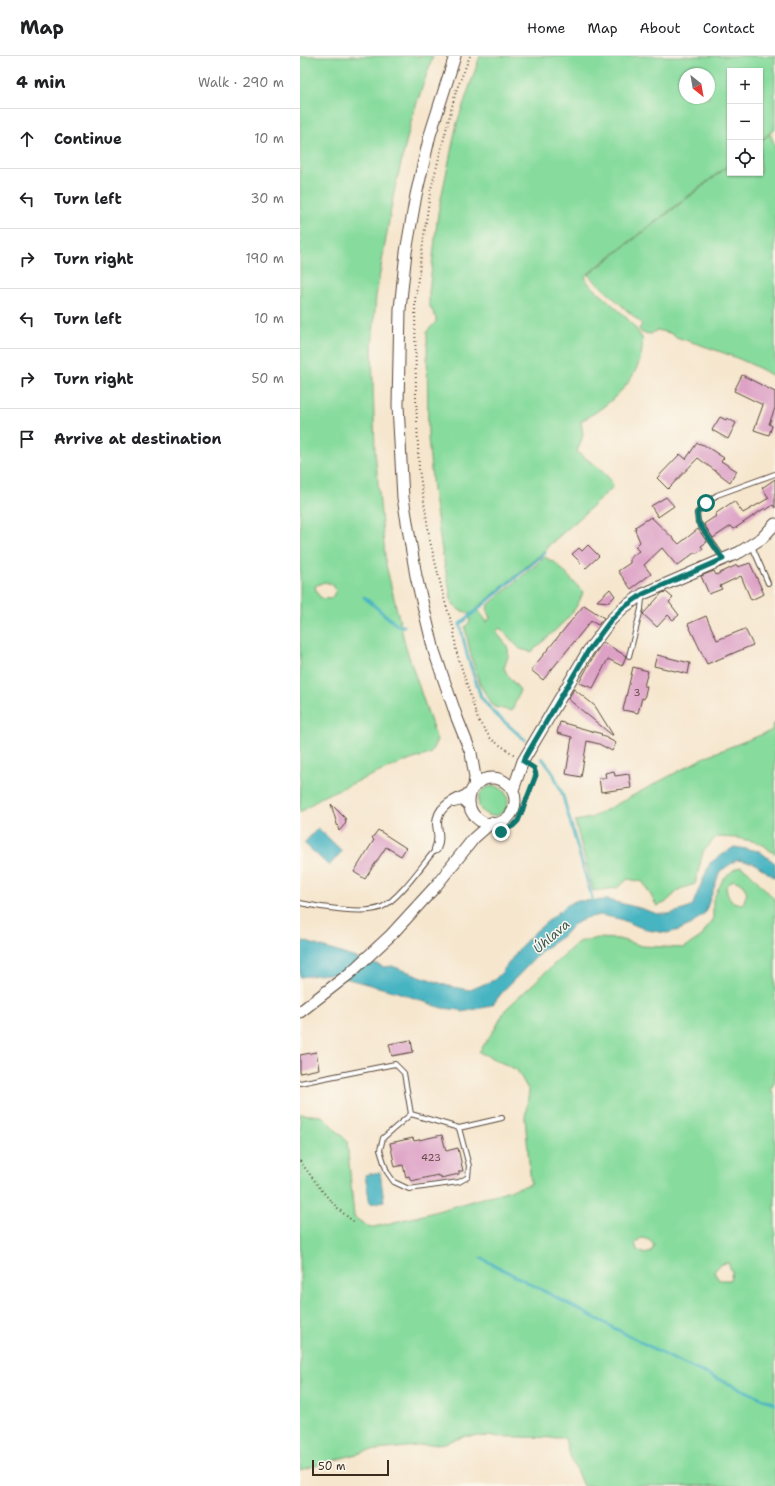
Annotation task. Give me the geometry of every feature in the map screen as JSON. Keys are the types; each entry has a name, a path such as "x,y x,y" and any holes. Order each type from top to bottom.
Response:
{"main road":[{"path":"455,56 430,136 416,195 406,252 400,309 398,405 403,498 416,576 434,651 457,718 471,753 475,777 470,796 470,806 476,817 492,828"},
{"path":"473,788 483,780 498,779 511,775 523,761 588,651 611,620 623,608 643,594 752,546 775,524"},
{"path":"302,1011 349,974 404,922 435,887 474,838 506,819 513,810 515,800 513,790 508,784 482,769 471,753"},
{"path":"513,790 523,761"},
{"path":"474,838 476,817"}],"street":[{"path":"436,849 439,842 437,823 442,807 473,788"},
{"path":"447,804 462,801 470,806"}],"lane":[{"path":"723,559 698,522 697,513 717,494 775,474"},
{"path":"752,546 768,583"},
{"path":"629,656 641,609 643,594"},
{"path":"300,903 324,908 371,911 381,908 392,901 436,849"},
{"path":"300,1083 395,1064 404,1073 411,1114"},
{"path":"411,1114 383,1138 380,1150 387,1172 394,1182 410,1189 458,1182 468,1178 469,1166 459,1128"},
{"path":"411,1114 459,1128 502,1118"}],"path":[{"path":"470,56 456,91 430,193 415,300 416,398 419,469 430,541 445,602 454,630 456,650 478,720 491,739 534,768 536,775 522,814 513,826 501,832 492,828"},
{"path":"300,1161 342,1214 356,1223"}],"green space":[{"path":"300,56 433,56 413,114 394,192 376,296 372,349 375,452 386,565 406,648 437,740 430,754 401,763 335,791 320,798 300,813","holes":["324,582 332,584 336,590 332,598 325,599 318,595 315,586"]},
{"path":"480,56 775,56 775,129 763,139 763,68 727,68 727,166 585,276 588,283 632,324 642,338 642,350 639,362 628,383 611,401 581,421 583,435 577,452 603,472 608,477 613,487 548,546 547,549 477,608 487,622 490,618 487,611 488,605 545,557 557,564 583,592 574,610 561,625 532,652 520,649 500,628 496,632 508,648 508,656 504,668 508,676 520,690 512,711 494,707 480,685 471,656 465,627 470,622 469,613 459,610 452,603 442,551 433,490 428,438 427,331 436,322 436,318 429,304 429,292 438,213 457,123"},
{"path":"770,134 775,145 775,377 751,364 714,349 676,337 670,333 657,330 651,334 642,333 639,329 642,324 588,275 727,167 727,176 763,176 763,140"},
{"path":"775,722 775,854 760,843 737,838 716,837 703,852 695,884 680,889 665,903 657,906 643,882 628,879 617,888 593,891 575,821 591,818 707,756 771,731"},
{"path":"493,786 499,787 507,795 507,807 499,815 493,816 487,815 479,807 478,801 479,795 487,787"},
{"path":"741,867 748,871 775,900 775,1081 771,1089 775,1097 775,1486 583,1486 568,1451 565,1438 466,1436 445,1443 367,1451 300,1470 300,1114 322,1116 347,1141 354,1217 370,1228 427,1214 531,1184 525,1118 529,1091 517,1070 479,1052 496,1027 505,1010 578,942 598,938 619,939 642,946 684,948 702,936 713,918 713,900 723,879 736,868","holes":["733,880 743,884 747,893 743,904 735,903 730,900 726,887","643,1238 650,1241 654,1246 651,1252 645,1254 637,1250 635,1243","728,1262 732,1272 730,1280 719,1280 714,1272 718,1266"]}],"water":[{"path":"318,828 342,851 329,866 304,843"},
{"name":"Úhlava","path":"734,847 759,851 775,863 775,878 754,863 737,860 720,871 705,913 692,924 679,930 667,933 647,930 620,919 600,915 586,918 573,925 563,936 544,949 505,989 493,1004 486,1007 462,1012 460,1010 442,1008 397,992 329,974 300,977 300,940 384,967 392,966 448,986 470,990 494,980 502,972 521,946 535,932 566,906 575,901 607,900 658,914 669,914 692,906 710,863"},
{"path":"380,1172 384,1201 370,1204 365,1175"}],"building":[{"path":"742,375 775,392 775,408 769,424 772,426 769,435 754,430 763,405 734,391"},
{"path":"720,417 726,420 727,418 736,423 728,439 712,430"},
{"path":"697,443 704,445 724,458 721,461 737,471 730,482 698,458 668,489 657,478 680,454 686,459"},
{"path":"775,479 775,508 773,505 766,510 765,508 734,529 731,526 713,538 704,524 716,516 715,514 734,501 743,513 769,498 762,488"},
{"path":"666,497 674,506 658,517 651,506"},
{"path":"651,517 679,544 698,529 707,542 701,546 703,549 697,553 694,553 677,566 662,548 644,565 651,574 631,589 618,571 630,563 630,558 639,551 635,547 640,542 635,527"},
{"path":"588,545 599,556 586,568 572,554 579,548 582,551"},
{"path":"750,563 764,594 751,600 741,576 720,586 722,589 709,594 701,576 714,571 716,575 737,565 738,567"},
{"path":"610,589 615,596 609,602 597,601"},
{"path":"666,592 673,598 669,602 679,615 673,620 668,615 657,627 643,614 662,593"},
{"path":"584,605 604,618 598,625 591,621 543,680 531,670"},
{"path":"706,616 717,640 745,629 753,645 707,664 688,624"},
{"path":"603,642 626,656 622,666 608,659 593,688 579,683 594,655"},
{"path":"657,655 690,663 688,674 654,666"},
{"path":"633,667 648,671 644,686 647,686 644,699 642,698 638,713 623,710"},
{"path":"574,689 595,706 613,735 568,699"},
{"path":"560,722 602,734 601,735 616,743 612,751 599,744 587,741 581,777 566,774 572,737 557,733"},
{"path":"614,771 615,776 629,774 631,788 601,792 599,778 606,778 605,773"},
{"path":"331,804 345,818 346,823 339,831"},
{"path":"378,830 406,848 401,856 386,847 365,879 354,872 374,840 372,838"},
{"path":"411,1040 413,1052 392,1056 389,1044"},
{"path":"316,1052 319,1069 300,1073 300,1055"},
{"path":"442,1135 446,1151 458,1148 463,1171 459,1171 459,1174 441,1178 441,1176 438,1175 411,1181 409,1176 406,1177 403,1165 395,1167 390,1143 413,1138 414,1141"}],"waterway":[{"path":"525,740 493,712 481,697 467,655 460,624 545,553"},
{"path":"364,597 398,626 404,626"},
{"path":"542,758 552,771 562,793 592,898 591,903"},
{"path":"481,1258 677,1361 775,1404"}],"route":[{"path":"501,832 513,826 518,821 536,775 534,768 523,761 588,651 611,620 623,608 643,594 656,587 723,559 698,522 697,513 706,503"}]}
